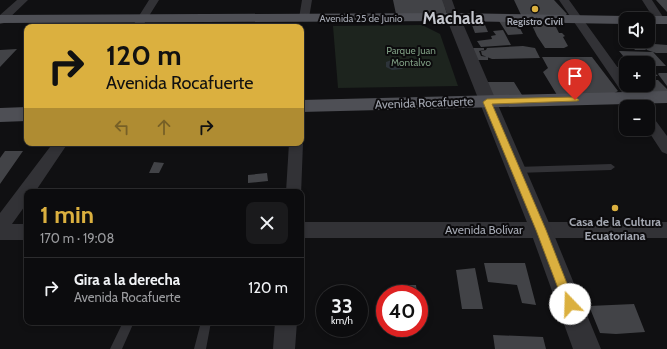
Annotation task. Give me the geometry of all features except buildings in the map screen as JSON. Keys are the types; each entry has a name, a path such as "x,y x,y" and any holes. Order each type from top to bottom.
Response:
{"main road":[{"name":"Avenida 25 de Junio","path":"1,19 140,23 304,18 450,9 578,19 619,20"},
{"name":"Avenida Rocafuerte","path":"648,100 667,97"},
{"name":"Avenida Rocafuerte","path":"304,106 487,102 619,102"},
{"path":"0,115 24,114"}],"street":[{"path":"1,19 23,0"},
{"path":"140,23 154,0"},
{"path":"304,18 307,0"},
{"path":"564,0 635,100"},
{"path":"646,0 658,20"},
{"path":"450,9 541,230 587,349"},
{"path":"655,130 667,148"},
{"path":"28,189 59,146"},
{"path":"294,189 296,146"},
{"path":"0,227 24,194"},
{"name":"Avenida Bolívar","path":"304,230 667,230"},
{"path":"0,232 24,232"},
{"path":"284,349 286,325"}],"lane":[{"path":"516,170 611,167"},
{"path":"116,349 128,325"},
{"path":"200,349 205,325"}],"green space":[{"name":"Parque Juan Montalvo","path":"422,25 440,34 458,86 338,88 333,26"}],"shaded area":[{"path":"394,59 403,62 404,67 402,69 392,70 386,67 386,62"}],"place":[{"name":"Registro Civil","path":"535,9"},
{"name":"Casa de la Cultura Ecuatoriana","path":"615,208"}],"district":[{"name":"Machala","path":"453,18"}],"route":[{"path":"570,304 541,230 487,102 575,100"}]}
